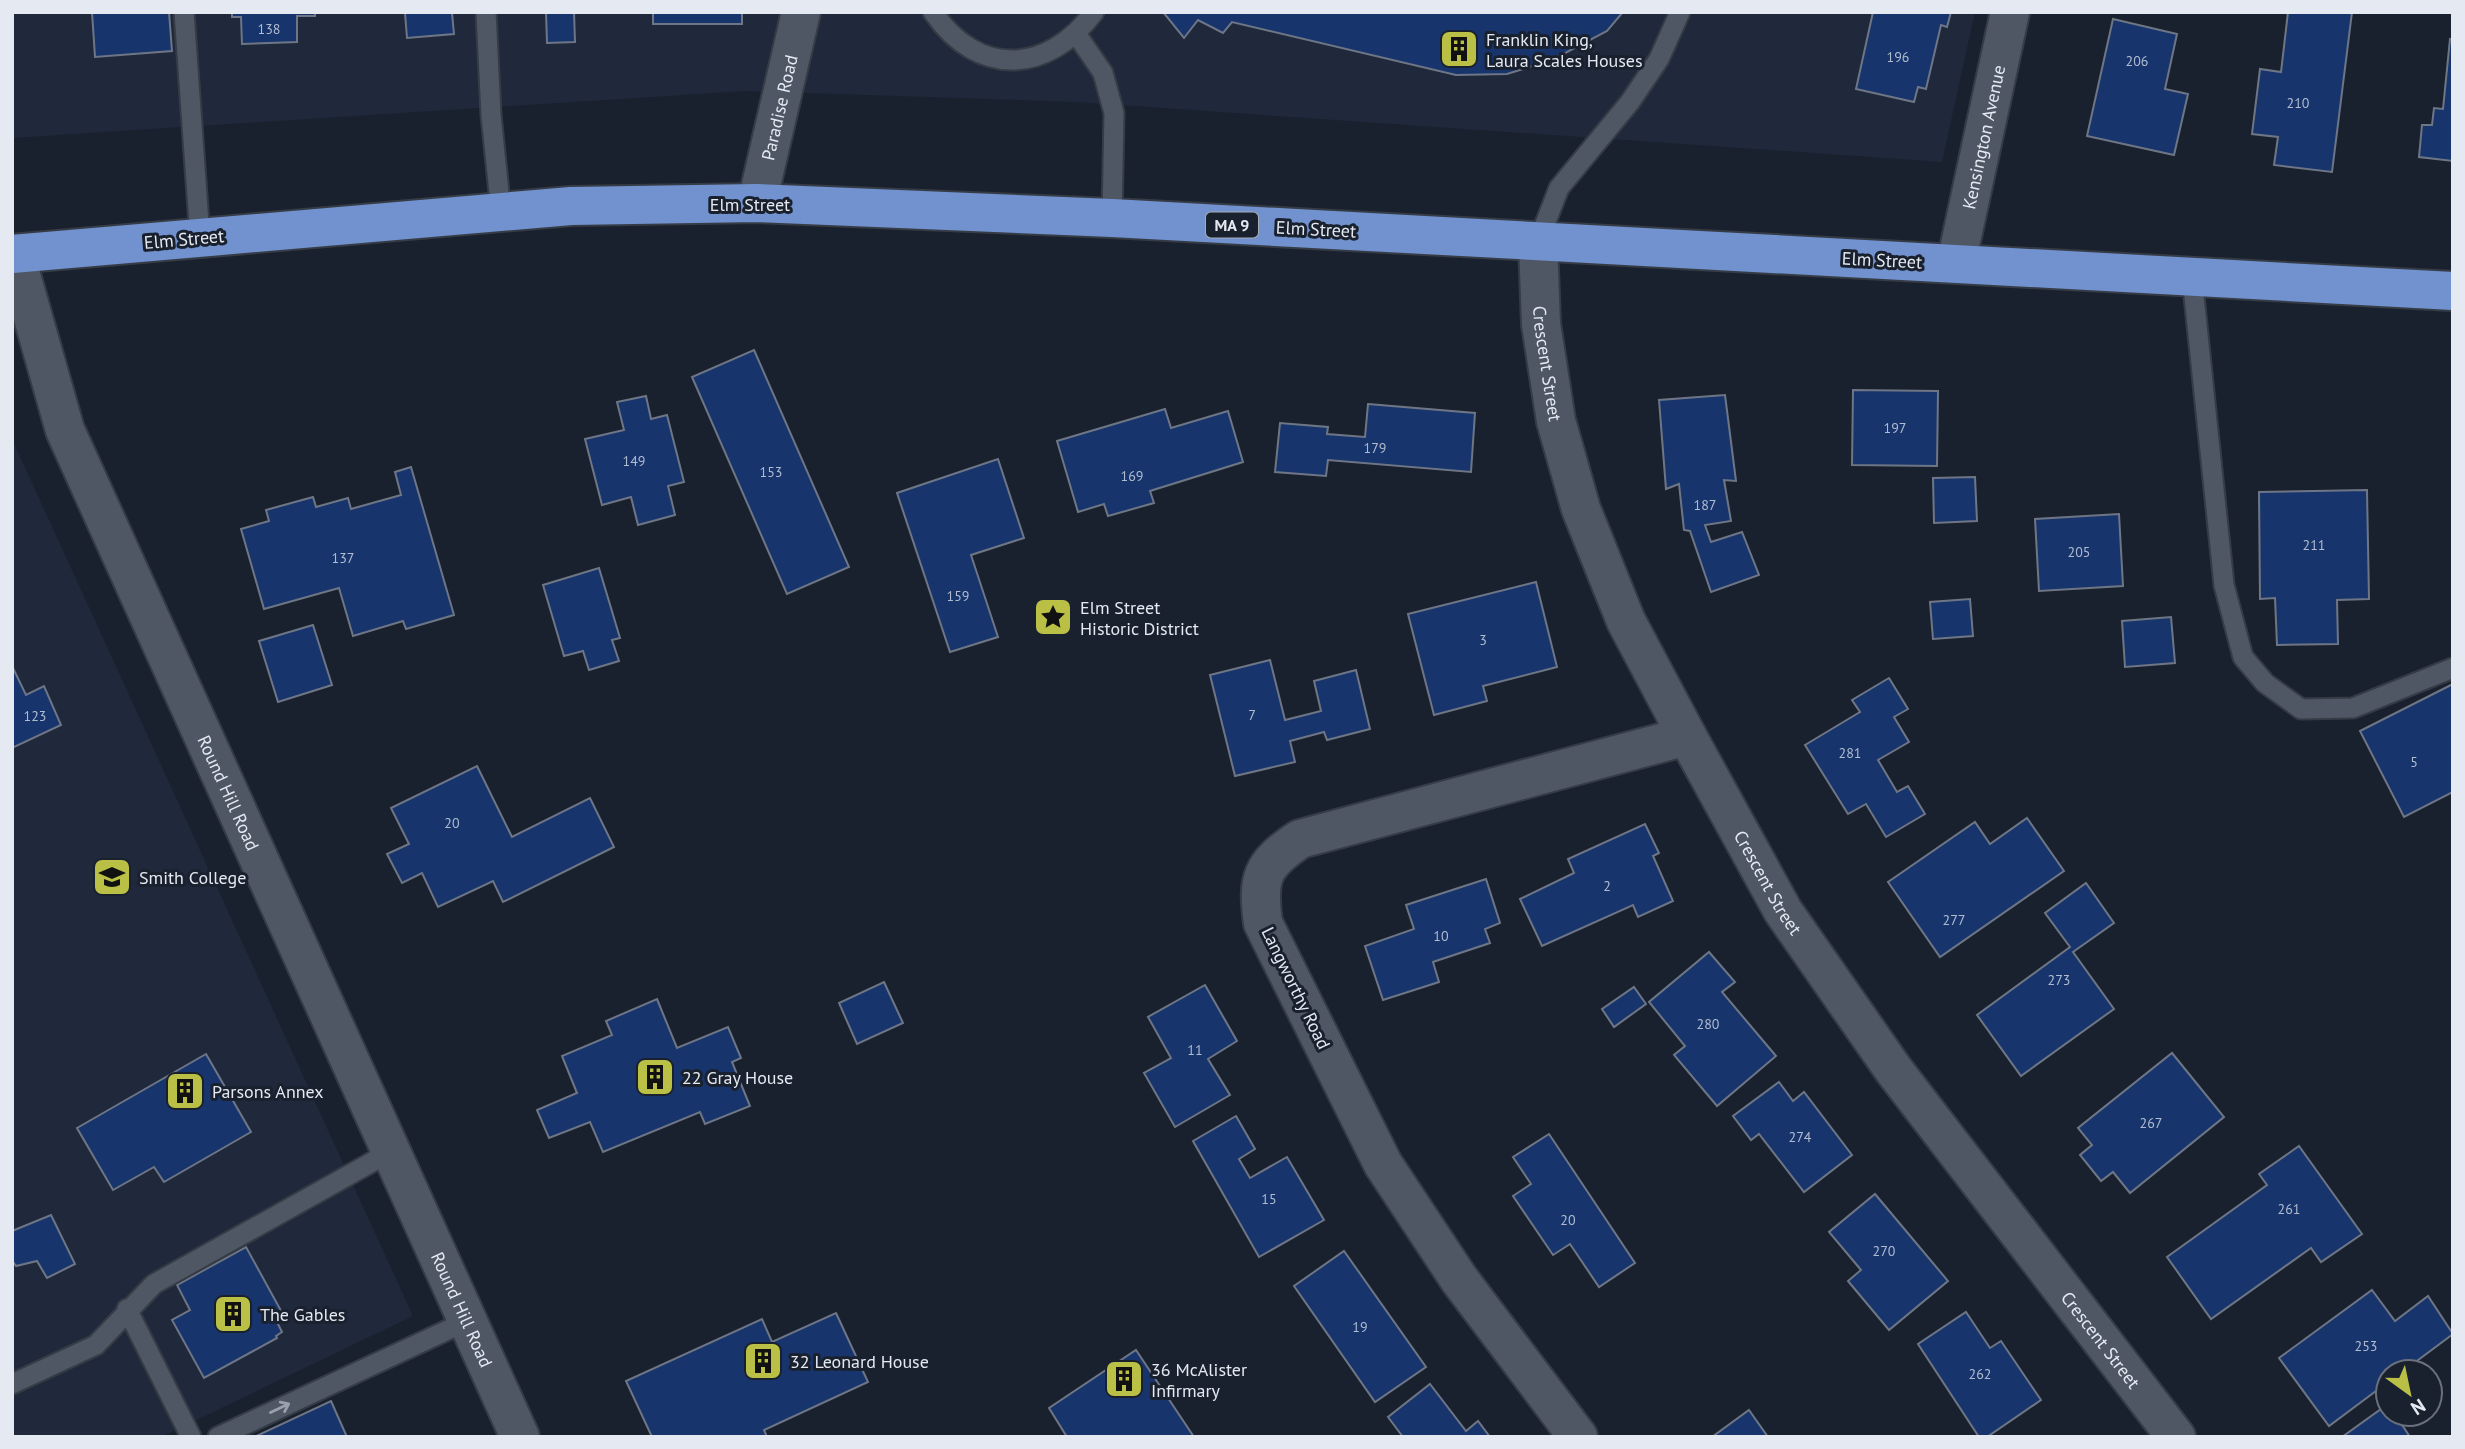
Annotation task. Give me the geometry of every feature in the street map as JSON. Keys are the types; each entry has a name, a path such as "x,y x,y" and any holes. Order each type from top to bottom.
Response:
{"highway":[{"name":"Elm Street","path":"14,254 571,206 757,203 1112,218 2453,291"}],"street":[{"name":"Paradise Road","path":"757,203 801,12"},
{"name":"Kensington Avenue","path":"1956,264 2010,12"},
{"name":"Crescent Street","path":"1538,242 1541,324 1556,421 1581,509 1626,621 1687,736 1783,911 1893,1069 2176,1437"},
{"name":"Round Hill Road","path":"14,254 65,430 520,1437"},
{"name":"Langworthy Road","path":"1578,1437 1459,1279 1383,1164 1263,923 1258,888 1275,856 1300,839 1687,736"}],"lane":[{"path":"184,12 200,238"},
{"path":"486,12 491,115 501,212"},
{"path":"933,12 946,31 969,49 996,59 1026,59 1053,51 1077,35 1094,12"},
{"path":"1538,242 1559,188 1630,102 1659,59 1680,12"},
{"path":"1077,35 1103,73 1114,113 1112,218"},
{"path":"2192,277 2224,585 2243,657 2265,683 2301,709 2353,708 2453,668"},
{"path":"12,1384 96,1345 127,1309 154,1284 390,1152"},
{"path":"127,1309 191,1437"},
{"path":"218,1437 467,1321"}],"shaded area":[{"path":"12,12 1975,12 1942,162 1077,102 745,91 12,138"},
{"name":"Smith College","path":"12,439 413,1316 161,1437 12,1437"}],"building":[{"path":"92,12 169,12 172,51 95,57"},
{"path":"232,12 315,12 315,16 297,16 297,42 242,44 241,17 232,17"},
{"path":"399,12 459,12 452,13 454,34 407,38 405,13"},
{"path":"546,12 574,12 575,42 547,43"},
{"path":"653,12 742,12 742,24 653,24"},
{"name":"Franklin King, Laura Scales Houses","path":"1163,12 1623,12 1607,31 1552,60 1507,74 1456,75 1232,22 1223,33 1198,20 1184,38"},
{"path":"1873,12 1951,12 1947,27 1941,25 1926,89 1918,87 1914,102 1856,89"},
{"path":"2288,12 2352,12 2332,172 2274,165 2278,137 2252,134 2260,69 2281,72"},
{"path":"2113,19 2177,34 2165,89 2188,94 2174,155 2087,136"},
{"path":"2450,39 2453,40 2453,161 2419,157 2422,125 2432,125 2434,108 2443,109"},
{"path":"754,350 849,567 787,594 692,377"},
{"path":"1853,390 1938,391 1937,466 1852,465"},
{"path":"1725,395 1736,481 1724,480 1731,521 1705,525 1711,542 1742,532 1759,575 1711,592 1690,531 1684,530 1679,484 1666,489 1659,400"},
{"path":"646,396 651,419 667,415 684,482 668,486 675,515 638,525 631,497 602,505 585,439 624,430 617,402"},
{"path":"1368,404 1475,413 1471,472 1328,460 1326,476 1275,472 1280,423 1328,427 1327,434 1365,437"},
{"path":"1165,409 1171,428 1228,411 1243,462 1150,491 1154,503 1108,516 1104,504 1078,512 1057,441"},
{"path":"998,459 1024,538 971,555 998,637 950,652 897,493"},
{"path":"411,467 454,615 406,629 403,621 353,636 339,588 264,609 241,529 269,521 266,510 313,497 316,507 348,498 351,509 401,495 395,472"},
{"path":"1975,477 1977,521 1934,523 1933,478"},
{"path":"2367,490 2369,599 2337,600 2338,644 2277,645 2275,598 2260,599 2259,492"},
{"path":"2119,514 2123,586 2039,591 2035,519"},
{"path":"599,568 620,638 612,640 619,661 589,670 583,651 564,656 543,585"},
{"path":"1536,582 1557,667 1483,686 1487,701 1434,715 1408,614"},
{"path":"1970,599 1973,636 1933,639 1930,602"},
{"path":"2171,617 2175,663 2125,667 2122,621"},
{"path":"313,625 332,685 278,702 259,641"},
{"path":"1270,660 1285,720 1321,711 1314,681 1356,670 1370,729 1327,740 1324,732 1290,741 1295,762 1235,776 1210,675"},
{"path":"12,666 26,695 44,686 61,725 12,748"},
{"path":"1889,678 1908,709 1894,717 1909,742 1878,760 1897,792 1908,786 1925,814 1886,837 1866,804 1848,814 1805,745 1860,712 1852,700"},
{"path":"2453,684 2453,792 2404,817 2360,731"},
{"path":"477,766 512,837 590,798 614,847 503,902 493,881 438,907 422,873 402,883 387,854 409,844 391,808"},
{"path":"2027,818 2064,871 1940,957 1888,882 1975,822 1990,844"},
{"path":"1645,824 1659,853 1653,856 1673,901 1638,917 1633,905 1542,946 1520,899 1574,873 1568,859"},
{"path":"1486,879 1500,923 1485,929 1490,943 1433,962 1439,982 1383,1000 1365,946 1414,929 1406,905"},
{"path":"2086,883 2114,923 2073,952 2114,1009 2021,1076 1977,1015 2070,947 2045,913"},
{"path":"1709,952 1735,982 1722,992 1776,1056 1717,1106 1674,1055 1685,1046 1649,1002"},
{"path":"884,982 903,1023 857,1044 839,1003"},
{"path":"1205,985 1237,1041 1208,1059 1230,1095 1175,1127 1144,1073 1171,1058 1148,1017"},
{"path":"1634,987 1646,1004 1614,1027 1602,1009"},
{"name":"22 Gray House","path":"657,999 677,1048 728,1027 741,1058 732,1062 750,1106 705,1124 700,1112 603,1152 590,1122 549,1138 537,1110 577,1093 562,1056 612,1035 606,1021"},
{"path":"2172,1053 2224,1117 2130,1193 2113,1172 2101,1181 2080,1155 2092,1145 2078,1128"},
{"name":"Parsons Annex","path":"206,1054 251,1132 164,1182 154,1167 113,1190 77,1128"},
{"path":"1779,1082 1793,1101 1804,1092 1852,1155 1804,1192 1759,1134 1751,1140 1733,1116"},
{"path":"1236,1116 1255,1149 1239,1159 1250,1178 1287,1157 1324,1220 1259,1257 1193,1141"},
{"path":"1549,1134 1635,1263 1599,1287 1570,1244 1553,1255 1513,1196 1531,1184 1513,1157"},
{"path":"2299,1146 2362,1234 2321,1262 2311,1248 2211,1319 2167,1257 2267,1185 2259,1174"},
{"path":"1875,1194 1948,1281 1889,1330 1848,1281 1861,1270 1829,1232"},
{"path":"51,1215 75,1264 47,1278 37,1261 16,1266 12,1260 12,1231"},
{"name":"The Gables","path":"246,1247 285,1318 277,1322 282,1332 277,1338 204,1378 172,1320 190,1310 177,1285"},
{"path":"1344,1251 1426,1367 1375,1402 1294,1286"},
{"path":"2372,1290 2395,1321 2428,1296 2453,1334 2421,1358 2374,1358 2374,1392 2329,1426 2279,1358"},
{"path":"1966,1312 1990,1348 2001,1341 2041,1400 1987,1437 1979,1437 1918,1344"},
{"name":"32 Leonard House","path":"836,1313 868,1382 764,1430 767,1437 652,1437 626,1381 762,1319 772,1342"},
{"name":"36 McAlister Infirmary","path":"1136,1350 1194,1437 1067,1437 1049,1408"},
{"path":"1430,1384 1466,1431 1478,1421 1490,1437 1403,1437 1388,1417"},
{"path":"331,1401 347,1437 254,1437"},
{"path":"1749,1410 1768,1437 1712,1437"},
{"path":"2374,1414 2374,1428 2404,1428 2410,1437 2342,1437"}],"place":[{"name":"Franklin King, Laura Scales Houses","path":"1459,49"},
{"name":"Elm Street Historic District","path":"1053,617"},
{"name":"Smith College","path":"112,877"},
{"name":"22 Gray House","path":"655,1077"},
{"name":"Parsons Annex","path":"185,1091"},
{"name":"The Gables","path":"233,1314"},
{"name":"32 Leonard House","path":"763,1361"},
{"name":"36 McAlister Infirmary","path":"1124,1379"}]}
